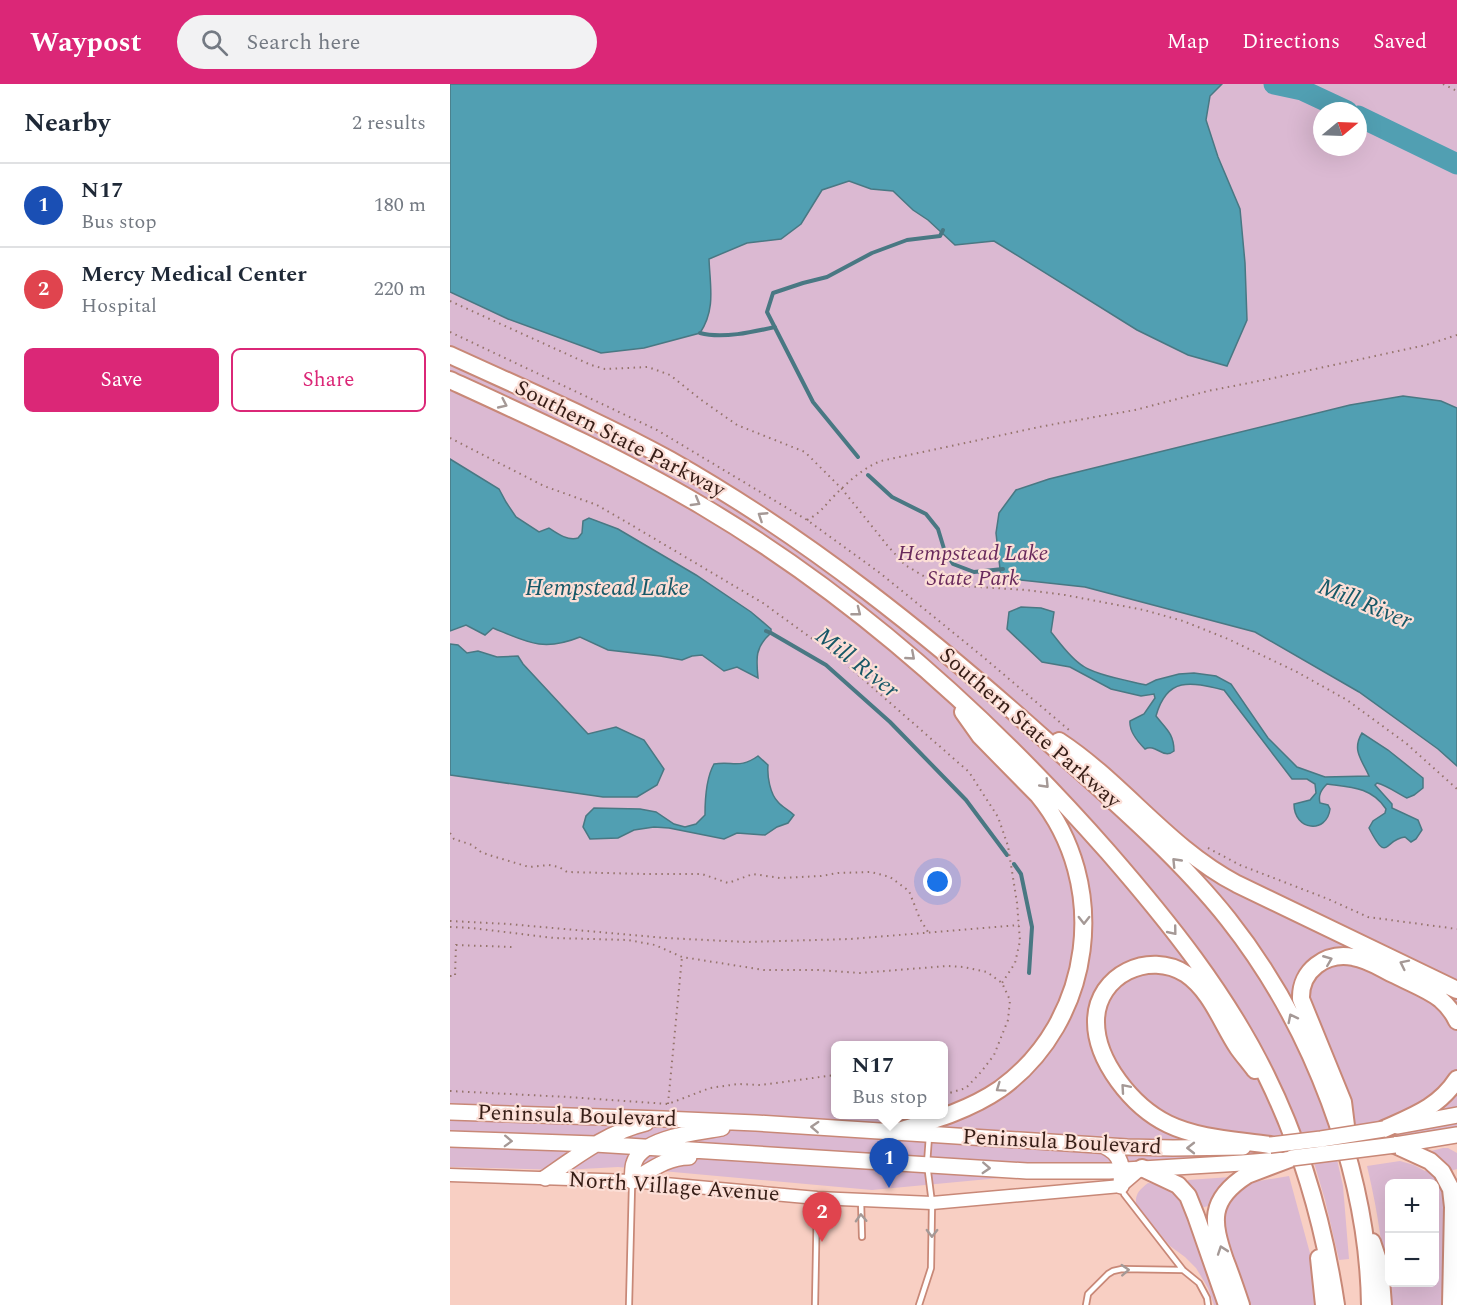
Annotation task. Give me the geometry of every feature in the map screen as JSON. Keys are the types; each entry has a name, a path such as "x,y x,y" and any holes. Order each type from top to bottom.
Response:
{"highway":[{"name":"Southern State Parkway","path":"450,354 639,444 750,508 811,549 946,653 1079,769 1172,857 1241,937 1277,991 1307,1046 1340,1130 1351,1171 1366,1247 1370,1305"},
{"name":"Southern State Parkway","path":"450,380 619,460 666,485 775,552 844,602 911,656 1035,773 1149,900 1226,1002 1258,1059 1296,1145 1324,1235 1336,1305"},
{"path":"943,684 980,736 1038,795 1061,829 1077,873 1083,904 1084,926 1075,983 1064,1010 1043,1046 1018,1074 998,1090 948,1117"},
{"path":"1010,709 1081,755 1164,833 1215,872 1457,990"},
{"path":"1351,1171 1343,1102 1301,999 1302,986 1309,972 1323,960 1337,956 1359,958 1433,994 1451,1010 1457,1021"},
{"path":"1270,1145 1215,1138 1186,1131 1162,1121 1137,1102 1114,1075 1097,1036 1096,1011 1106,990 1120,975 1131,968 1143,965 1169,966 1187,975 1203,990 1238,1048 1276,1096"},
{"path":"1384,1129 1435,1104 1444,1097 1457,1079"},
{"path":"895,1132 929,1128 945,1119"},
{"path":"1395,1145 1430,1161 1442,1172 1451,1189 1453,1207 1452,1305"},
{"path":"1241,1305 1216,1233 1215,1219 1219,1204 1228,1191 1247,1175 1292,1158"},
{"path":"1142,1168 1173,1181 1188,1196 1227,1305"},
{"path":"1313,1194 1324,1305"},
{"path":"1359,1207 1380,1266 1383,1305"}],"main road":[{"name":"Peninsula Boulevard","path":"450,1112 665,1112 756,1123 895,1132"},
{"path":"544,1178 595,1144 665,1112"},
{"name":"Peninsula Boulevard","path":"929,1128 1104,1146 1200,1148 1270,1145 1321,1139 1457,1115"},
{"path":"632,1181 636,1159 665,1139 682,1134 756,1123"},
{"name":"Peninsula Boulevard","path":"450,1139 595,1144 1027,1171 1109,1171 1292,1158 1457,1135"},
{"path":"1104,1146 1111,1149 1118,1157 1122,1170 1121,1186"},
{"path":"632,1181 666,1161 681,1157 749,1154"}],"street":[{"path":"1121,1186 1142,1168"},
{"name":"North Village Avenue","path":"450,1175 632,1181 817,1198 932,1203 1121,1186"}],"lane":[{"path":"919,1305 931,1268 932,1203 927,1164 929,1128"},
{"path":"629,1305 632,1181"},
{"path":"1121,1186 1124,1194 1183,1270 1199,1283 1208,1305"},
{"path":"815,1305 817,1198"},
{"path":"861,1200 862,1237"},
{"path":"1086,1305 1088,1294 1113,1271 1122,1269 1183,1270"}],"path":[{"path":"1443,84 1457,91"},
{"path":"450,301 605,369 648,367 670,375 699,399 737,425 805,452 842,489 886,545 905,565 927,578 947,585 1065,595 1144,610 1183,621 1228,639 1297,672 1347,700 1407,744 1457,789"},
{"path":"450,332 657,430 807,520 880,573 1070,731"},
{"path":"807,520 819,514 858,474 880,461 1044,426 1135,410 1208,391 1426,345 1457,335"},
{"path":"450,438 544,486 597,505 763,603 840,659 969,772 998,817 1008,846 1017,903 1020,941 1015,963 1002,983"},
{"path":"450,833 454,839 472,845 489,855 529,867 549,865 560,867 567,872 702,874 728,882 753,874 780,878 871,872 890,877 909,891 928,932"},
{"path":"1204,846 1240,865 1328,899 1368,918 1457,928"},
{"path":"450,921 746,942 851,939 1019,925"},
{"path":"450,927 554,938 628,940 655,945 682,957 764,970 860,973 947,966 987,972 1002,983 1010,1000 1008,1020 994,1055 981,1072 966,1088 948,1093"},
{"path":"450,976 455,976 454,951 456,945 512,948"},
{"path":"665,1112 682,957"},
{"path":"450,1091 568,1097 665,1112 710,1088 738,1084 761,1085 831,1076"}],"green space":[{"name":"Hempstead Lake State Park","path":"450,84 1457,84 1457,1131 1334,1146 1343,1186 1349,1259 1339,1260 1310,1149 872,1190 618,1167 564,1170 450,1167"},
{"path":"1443,1148 1457,1153 1457,1169 1450,1171 1429,1153"},
{"path":"1400,1161 1425,1171 1429,1168 1438,1178 1385,1179 1385,1287 1439,1287 1439,1180 1447,1195 1446,1305 1386,1305 1380,1235 1367,1166"},
{"path":"1289,1176 1314,1268 1319,1305 1248,1305 1224,1236 1222,1217 1226,1200 1253,1182"},
{"path":"1231,1177 1211,1213 1208,1206 1201,1208 1187,1187 1188,1180"},
{"path":"1148,1183 1164,1184 1180,1195 1220,1305 1214,1305 1208,1288 1196,1268 1170,1246 1136,1205 1138,1193"}],"water":[{"path":"450,84 1222,84 1210,96 1206,120 1218,157 1240,209 1247,320 1227,366 1188,355 1137,330 994,241 955,245 893,191 871,189 849,181 822,190 801,224 781,239 747,243 709,259 710,306 700,333 644,348 601,353 508,319 450,292"},
{"path":"1403,396 1441,401 1457,408 1457,766 1438,749 1359,692 1255,632 1085,587 1001,578 996,533 999,513 1016,490 1049,479 1350,405"},
{"name":"Hempstead Lake","path":"450,459 499,489 516,517 539,532 549,528 567,538 578,538 582,533 583,521 589,518 618,529 696,575 751,612 771,629 771,633 759,648 758,678 737,667 724,671 702,655 682,660 608,650 580,637 556,644 535,643 493,628 485,635 466,625 450,631"},
{"path":"1021,607 1041,608 1054,612 1051,632 1074,659 1096,672 1146,685 1179,674 1194,673 1216,676 1231,684 1268,738 1297,767 1325,777 1369,776 1358,751 1362,733 1423,778 1423,788 1407,798 1381,784 1375,785 1392,804 1392,808 1418,820 1422,830 1411,842 1405,837 1383,848 1369,828 1373,821 1385,813 1386,809 1380,802 1360,789 1327,784 1319,798 1320,803 1328,805 1330,809 1328,817 1317,826 1305,824 1299,820 1294,804 1310,800 1316,793 1315,784 1307,779 1292,779 1224,690 1191,684 1174,688 1161,703 1156,716 1171,735 1174,751 1166,754 1153,748 1145,749 1132,732 1130,721 1144,714 1155,698 1154,694 1141,696 1111,689 1070,667 1042,662 1007,629 1009,612"},
{"name":"Hempstead Lake","path":"450,644 458,645 467,653 478,651 497,657 518,656 588,734 616,727 644,740 664,769 657,785 637,797 603,797 450,775"},
{"path":"758,756 768,765 770,785 775,799 794,815 788,823 765,835 737,833 724,839 654,827 634,830 618,838 590,839 583,827 586,816 594,808 640,809 656,812 674,824 685,827 696,824 705,815 708,782 714,764 741,763"}],"waterway":[{"name":"Mill River","path":"1274,84 1302,90 1328,102"},
{"name":"Mill River","path":"1367,120 1457,164"},
{"name":"Mill River","path":"858,457 813,402 767,312 773,293 827,277 872,253 907,240 940,236 943,230"},
{"path":"700,333 728,335 775,327"},
{"name":"Mill River","path":"868,475 892,497 926,514 938,529 945,552 953,564 974,572 1003,569"},
{"name":"Mill River","path":"766,631 826,665 890,722 966,800 1007,855"},
{"name":"Mill River","path":"1014,864 1021,874 1032,927 1029,973"}],"place":[{"name":"N17","path":"889,1188"},
{"name":"Mercy Medical Center","path":"822,1242"}]}
